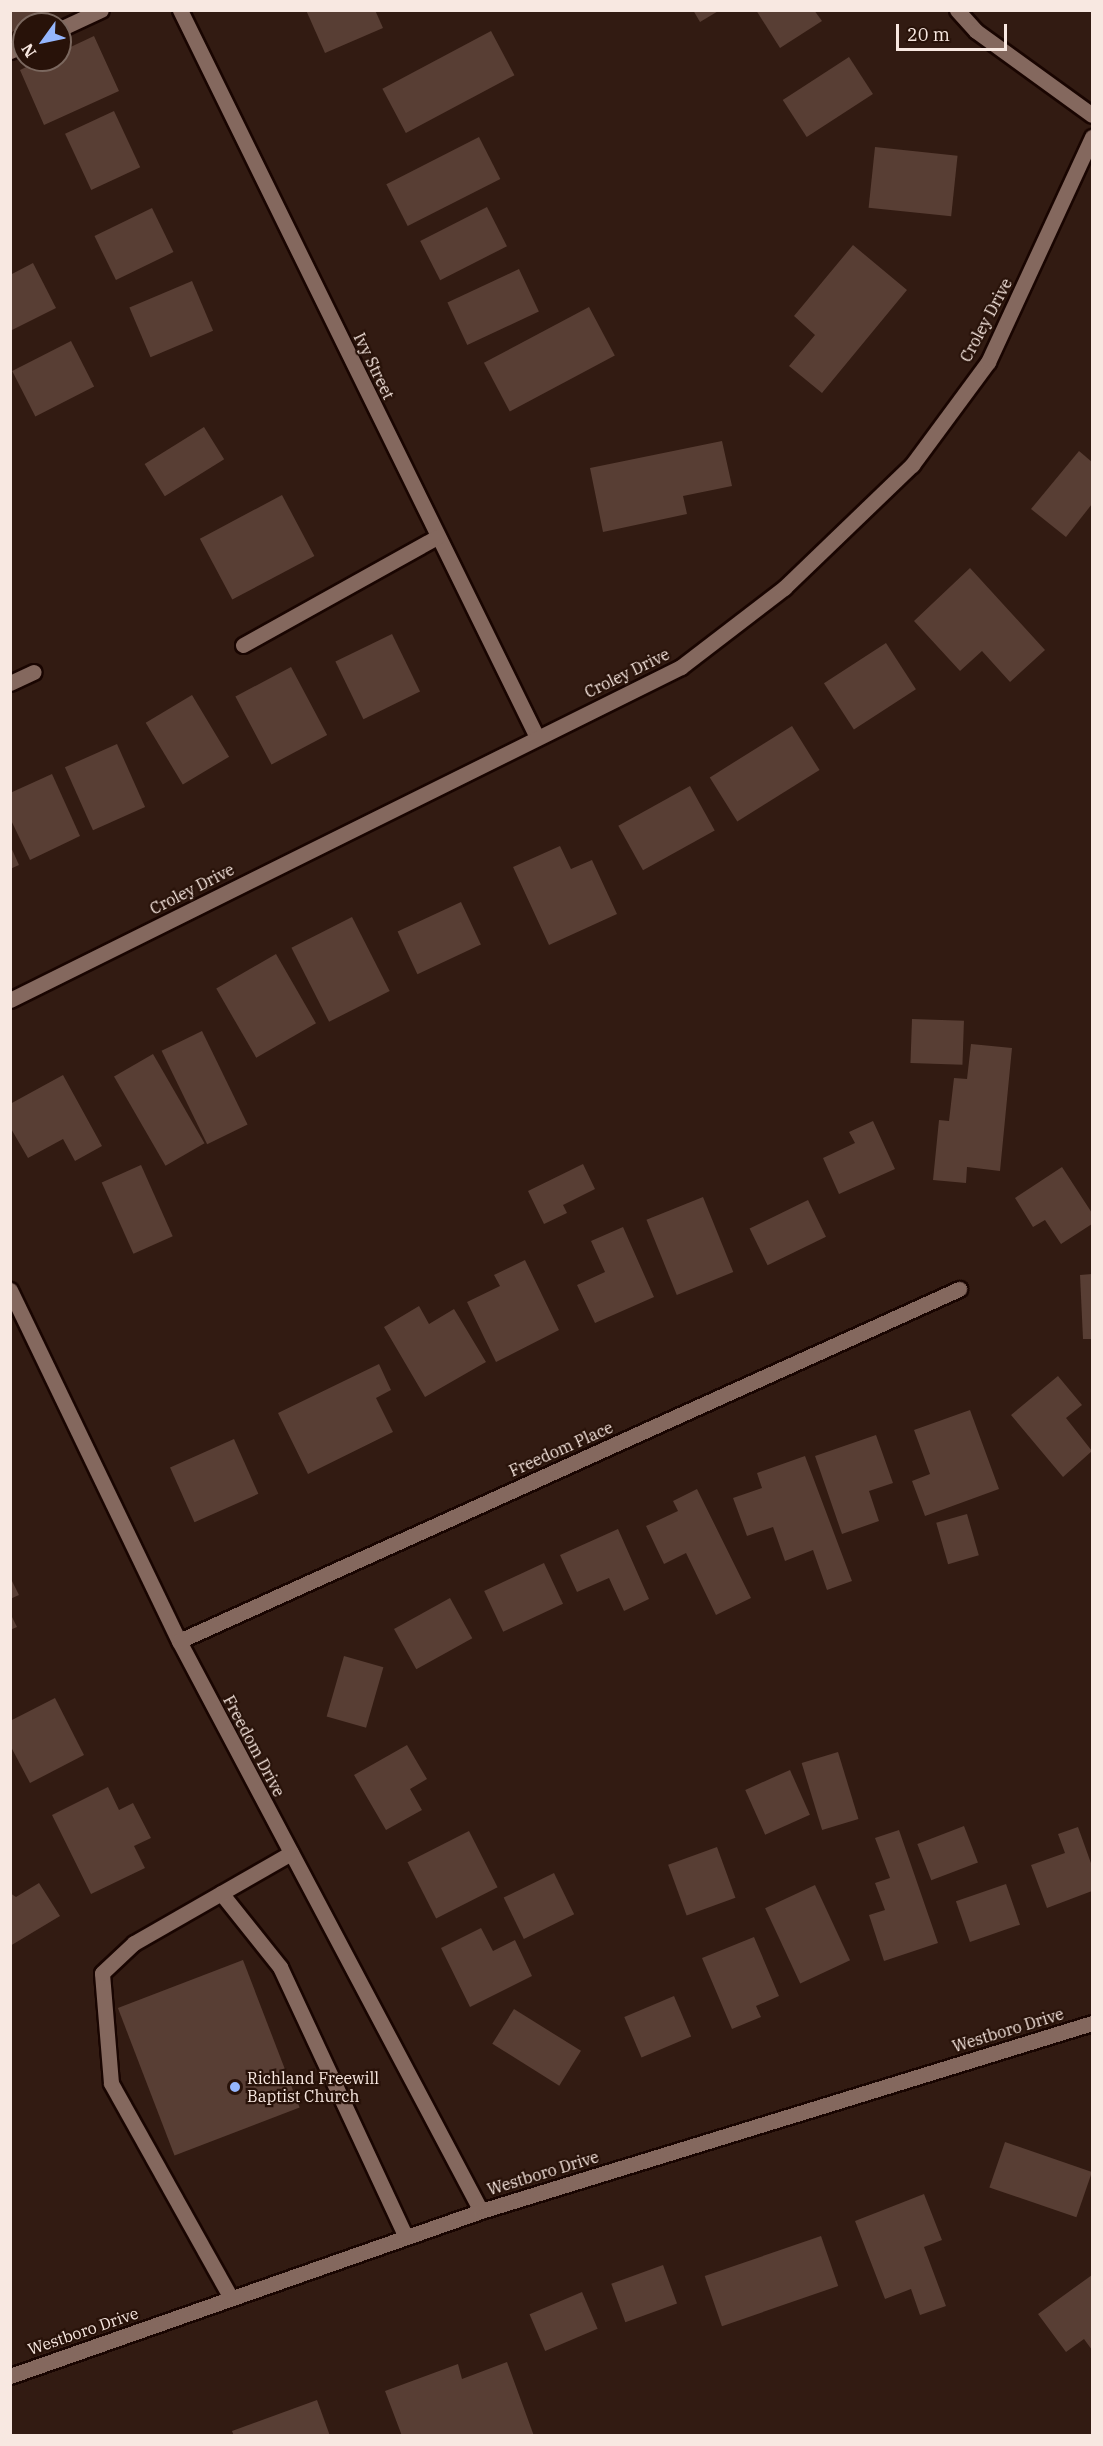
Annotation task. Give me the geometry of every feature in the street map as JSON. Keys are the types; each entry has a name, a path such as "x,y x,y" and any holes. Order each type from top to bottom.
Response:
{"street":[{"path":"72,23 100,10"},
{"name":"Ivy Street","path":"180,10 537,737"},
{"path":"957,10 976,31 1092,115"},
{"name":"Croley Drive","path":"10,1000 681,667 784,588 912,465 988,362 1092,137"},
{"path":"243,645 437,537"},
{"path":"10,683 34,672"},
{"name":"Freedom Place","path":"179,1641 959,1289"},
{"name":"Freedom Drive","path":"10,1290 179,1641 481,2211"},
{"path":"231,2298 111,2084 102,2024 102,1973 134,1943 291,1853"},
{"path":"221,1893 280,1967 406,2237"},
{"name":"Westboro Drive","path":"10,2376 481,2211 1092,2023"}],"building":[{"path":"10,10 54,10 50,12 12,12 12,32 10,33"},
{"path":"306,10 375,10 383,28 325,53"},
{"path":"693,10 720,10 700,22"},
{"path":"756,10 814,10 822,21 780,48"},
{"path":"491,31 514,75 406,133 382,89"},
{"path":"94,36 119,91 44,125 21,72 72,72 72,46"},
{"path":"849,57 873,94 807,137 783,100"},
{"path":"114,111 140,167 91,190 65,134"},
{"path":"479,137 500,179 408,226 386,184"},
{"path":"875,147 958,156 951,216 869,208"},
{"path":"487,207 507,246 440,280 420,241"},
{"path":"152,208 173,252 116,280 94,236"},
{"path":"853,245 907,290 822,393 789,366 815,335 794,316"},
{"path":"33,263 56,308 10,331 10,275"},
{"path":"519,269 539,312 467,345 447,302"},
{"path":"192,281 213,331 151,357 129,308"},
{"path":"589,307 615,356 510,411 484,363"},
{"path":"71,341 94,386 35,416 12,371"},
{"path":"204,427 224,459 165,496 145,464"},
{"path":"722,441 732,486 683,496 687,514 603,532 590,468"},
{"path":"1079,451 1092,462 1092,504 1066,537 1031,509"},
{"path":"282,495 314,556 232,600 200,539"},
{"path":"970,568 1045,650 1010,682 982,651 960,671 914,621"},
{"path":"392,634 420,692 363,719 335,662"},
{"path":"886,643 916,689 854,729 824,683"},
{"path":"291,667 327,735 272,765 235,697"},
{"path":"192,695 229,757 183,785 146,723"},
{"path":"792,726 820,770 737,822 710,777"},
{"path":"117,744 145,807 93,830 65,767"},
{"path":"52,774 80,836 30,860 10,818 10,793"},
{"path":"690,786 715,831 643,870 618,826"},
{"path":"10,845 19,865 10,869"},
{"path":"560,846 571,869 592,860 617,914 549,945 513,867"},
{"path":"461,902 481,945 417,974 398,932"},
{"path":"352,917 390,991 329,1022 291,948"},
{"path":"276,954 316,1023 256,1058 216,988"},
{"path":"912,1019 964,1021 962,1065 910,1063"},
{"path":"202,1031 248,1124 207,1144 162,1051"},
{"path":"971,1044 1012,1048 1000,1171 967,1167 966,1183 933,1180 939,1120 949,1121 954,1078 967,1079"},
{"path":"153,1054 204,1143 166,1166 114,1076"},
{"path":"63,1075 102,1146 75,1161 63,1139 28,1158 10,1127 10,1104"},
{"path":"873,1121 895,1169 839,1194 823,1158 855,1143 849,1132"},
{"path":"583,1164 595,1189 563,1205 567,1213 544,1224 528,1191"},
{"path":"141,1165 173,1236 133,1254 102,1182"},
{"path":"1062,1167 1092,1213 1092,1224 1061,1244 1045,1220 1033,1227 1015,1198"},
{"path":"703,1197 733,1272 677,1295 646,1220"},
{"path":"808,1200 826,1237 768,1265 750,1228"},
{"path":"623,1227 654,1297 595,1323 577,1285 605,1272 591,1241"},
{"path":"525,1260 559,1330 496,1362 467,1302 500,1286 494,1275"},
{"path":"1092,1274 1092,1339 1083,1339 1080,1275"},
{"path":"419,1306 429,1324 454,1309 486,1362 425,1397 384,1327"},
{"path":"379,1364 391,1390 376,1398 393,1432 308,1474 278,1413"},
{"path":"1058,1376 1082,1405 1066,1418 1092,1451 1063,1477 1011,1415"},
{"path":"970,1410 999,1489 925,1516 912,1481 930,1474 914,1430"},
{"path":"876,1435 893,1483 869,1491 879,1521 842,1534 815,1456"},
{"path":"234,1439 258,1494 194,1522 170,1467"},
{"path":"805,1456 852,1581 827,1590 813,1550 785,1561 773,1527 747,1536 733,1498 762,1488 757,1473"},
{"path":"697,1489 751,1598 716,1615 686,1553 664,1564 646,1526 678,1511 673,1501"},
{"path":"967,1514 979,1555 948,1564 936,1523"},
{"path":"618,1529 649,1599 624,1611 609,1578 577,1592 560,1555"},
{"path":"544,1563 563,1604 503,1632 484,1591"},
{"path":"10,1577 19,1595 10,1599"},
{"path":"450,1598 472,1638 416,1669 394,1629"},
{"path":"10,1613 17,1627 10,1630"},
{"path":"344,1656 383,1667 366,1728 327,1717"},
{"path":"55,1698 84,1755 30,1783 10,1745 10,1721"},
{"path":"407,1745 427,1779 410,1789 422,1810 386,1830 354,1775"},
{"path":"838,1752 858,1819 822,1830 802,1763"},
{"path":"790,1770 810,1815 765,1835 745,1790"},
{"path":"108,1787 119,1810 133,1803 151,1838 134,1846 145,1868 91,1894 52,1815"},
{"path":"964,1826 978,1862 931,1880 917,1844"},
{"path":"1078,1827 1092,1866 1092,1891 1047,1908 1031,1865 1065,1853 1058,1834"},
{"path":"899,1830 938,1943 884,1961 869,1915 885,1910 875,1883 890,1878 875,1838"},
{"path":"469,1831 498,1887 436,1918 408,1862"},
{"path":"717,1847 735,1898 687,1916 668,1865"},
{"path":"554,1873 574,1914 524,1939 504,1898"},
{"path":"39,1883 60,1916 10,1946 10,1893 16,1897"},
{"path":"1006,1884 1020,1925 970,1942 956,1901"},
{"path":"815,1885 850,1960 800,1983 765,1908"},
{"path":"481,1928 493,1951 515,1940 532,1976 470,2007 441,1948"},
{"path":"754,1937 779,1996 756,2006 761,2017 732,2029 702,1958"},
{"path":"243,1960 300,2108 175,2156 118,2008"},
{"path":"674,1996 691,2037 641,2058 624,2017"},
{"path":"514,2009 581,2051 559,2086 492,2044"},
{"path":"1005,2142 1092,2172 1076,2217 989,2187"},
{"path":"924,2194 942,2240 924,2247 946,2306 920,2315 911,2289 885,2299 855,2221"},
{"path":"821,2236 838,2286 722,2326 705,2276"},
{"path":"663,2265 677,2304 625,2322 611,2284"},
{"path":"1092,2275 1092,2350 1084,2339 1066,2352 1038,2314"},
{"path":"582,2292 598,2329 545,2351 530,2314"},
{"path":"507,2362 534,2436 402,2436 385,2391 458,2364 462,2379"},
{"path":"317,2400 330,2436 234,2436 232,2431"}],"place":[{"name":"Richland Freewill Baptist Church","path":"235,2087"}]}
